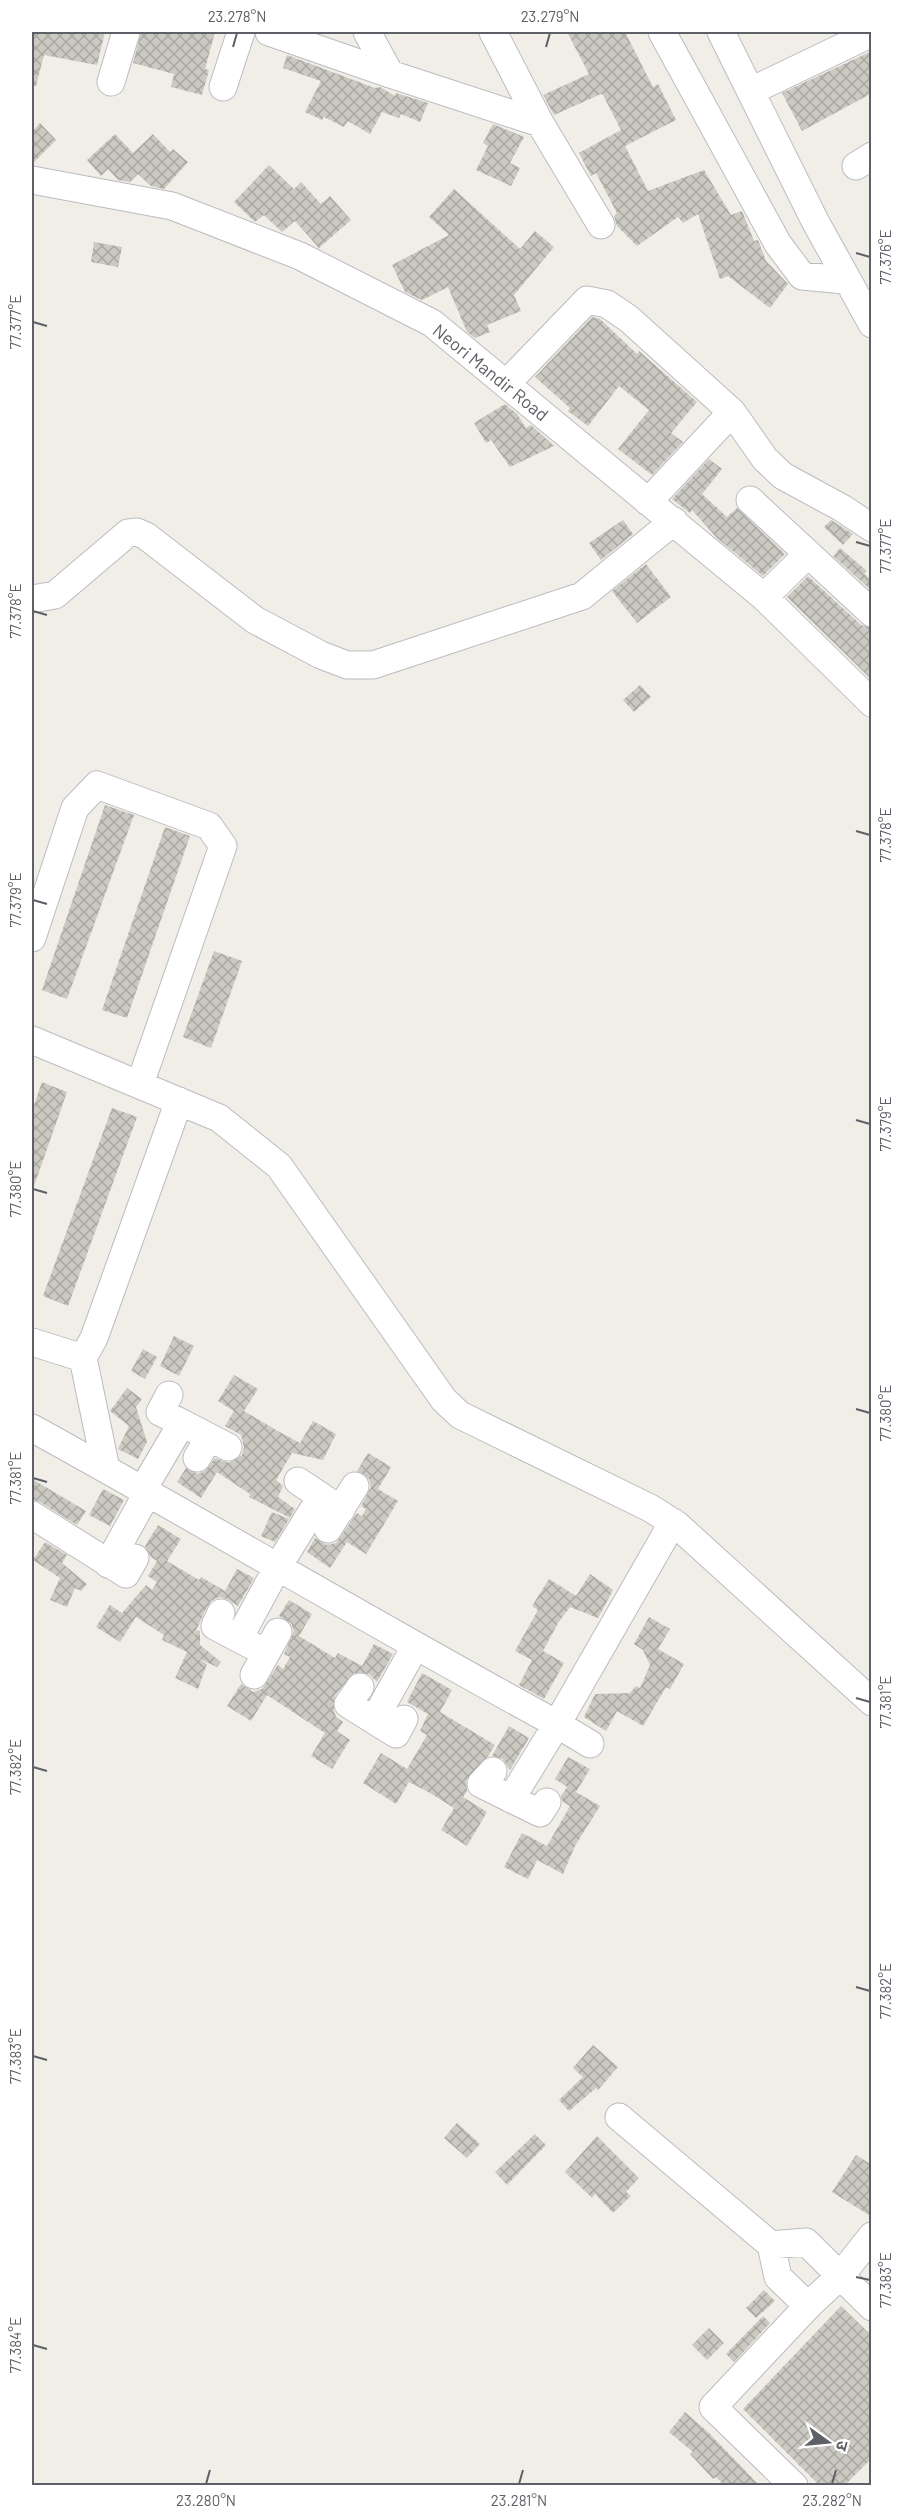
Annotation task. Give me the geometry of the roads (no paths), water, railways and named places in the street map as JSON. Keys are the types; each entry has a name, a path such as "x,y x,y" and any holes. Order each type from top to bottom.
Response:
{"street":[{"path":"111,82 126,32"},
{"path":"223,87 241,32"},
{"path":"269,32 540,123"},
{"path":"367,32 390,74"},
{"path":"492,32 540,123 601,225"},
{"path":"662,32 778,244 802,276 856,284"},
{"path":"721,32 856,284 872,324"},
{"path":"751,91 872,33"},
{"name":"Neori Mandir Road","path":"32,180 172,206 300,255 432,323 764,597 872,703"},
{"path":"506,384 587,300 607,304 629,319 732,412 765,459 783,476 872,528"},
{"path":"648,502 732,412"},
{"path":"750,500 872,613"},
{"path":"32,599 55,595 128,533 137,532 146,536 255,620 321,655 347,665 373,665 582,597 674,521"},
{"path":"764,597 807,554"},
{"path":"32,938 75,808 97,785 209,826 223,846 140,1084"},
{"path":"36,1048 140,1084 219,1118 279,1166 444,1400 460,1415 650,1508 673,1522 872,1702"},
{"path":"106,1469 83,1358 94,1338 178,1101"},
{"path":"32,1342 83,1358"},
{"path":"169,1395 160,1412 182,1423 211,1447"},
{"path":"67,1448 96,1412"},
{"path":"108,1564 182,1423"},
{"path":"32,1428 146,1490 415,1647 590,1744"},
{"path":"297,1481 330,1512"},
{"path":"239,1638 277,1568 355,1486"},
{"path":"32,1515 126,1574 135,1558"},
{"path":"511,1799 557,1724 673,1522"},
{"path":"221,1613 215,1626 266,1654"},
{"path":"374,1720 415,1647"},
{"path":"360,1687 348,1704 396,1734 404,1719"},
{"path":"493,1771 481,1784 540,1813 547,1802"},
{"path":"618,2117 771,2246 778,2277 808,2306"},
{"path":"794,2486 713,2407 808,2306 841,2275 872,2236"},
{"path":"771,2246 806,2242 872,2307"}]}
